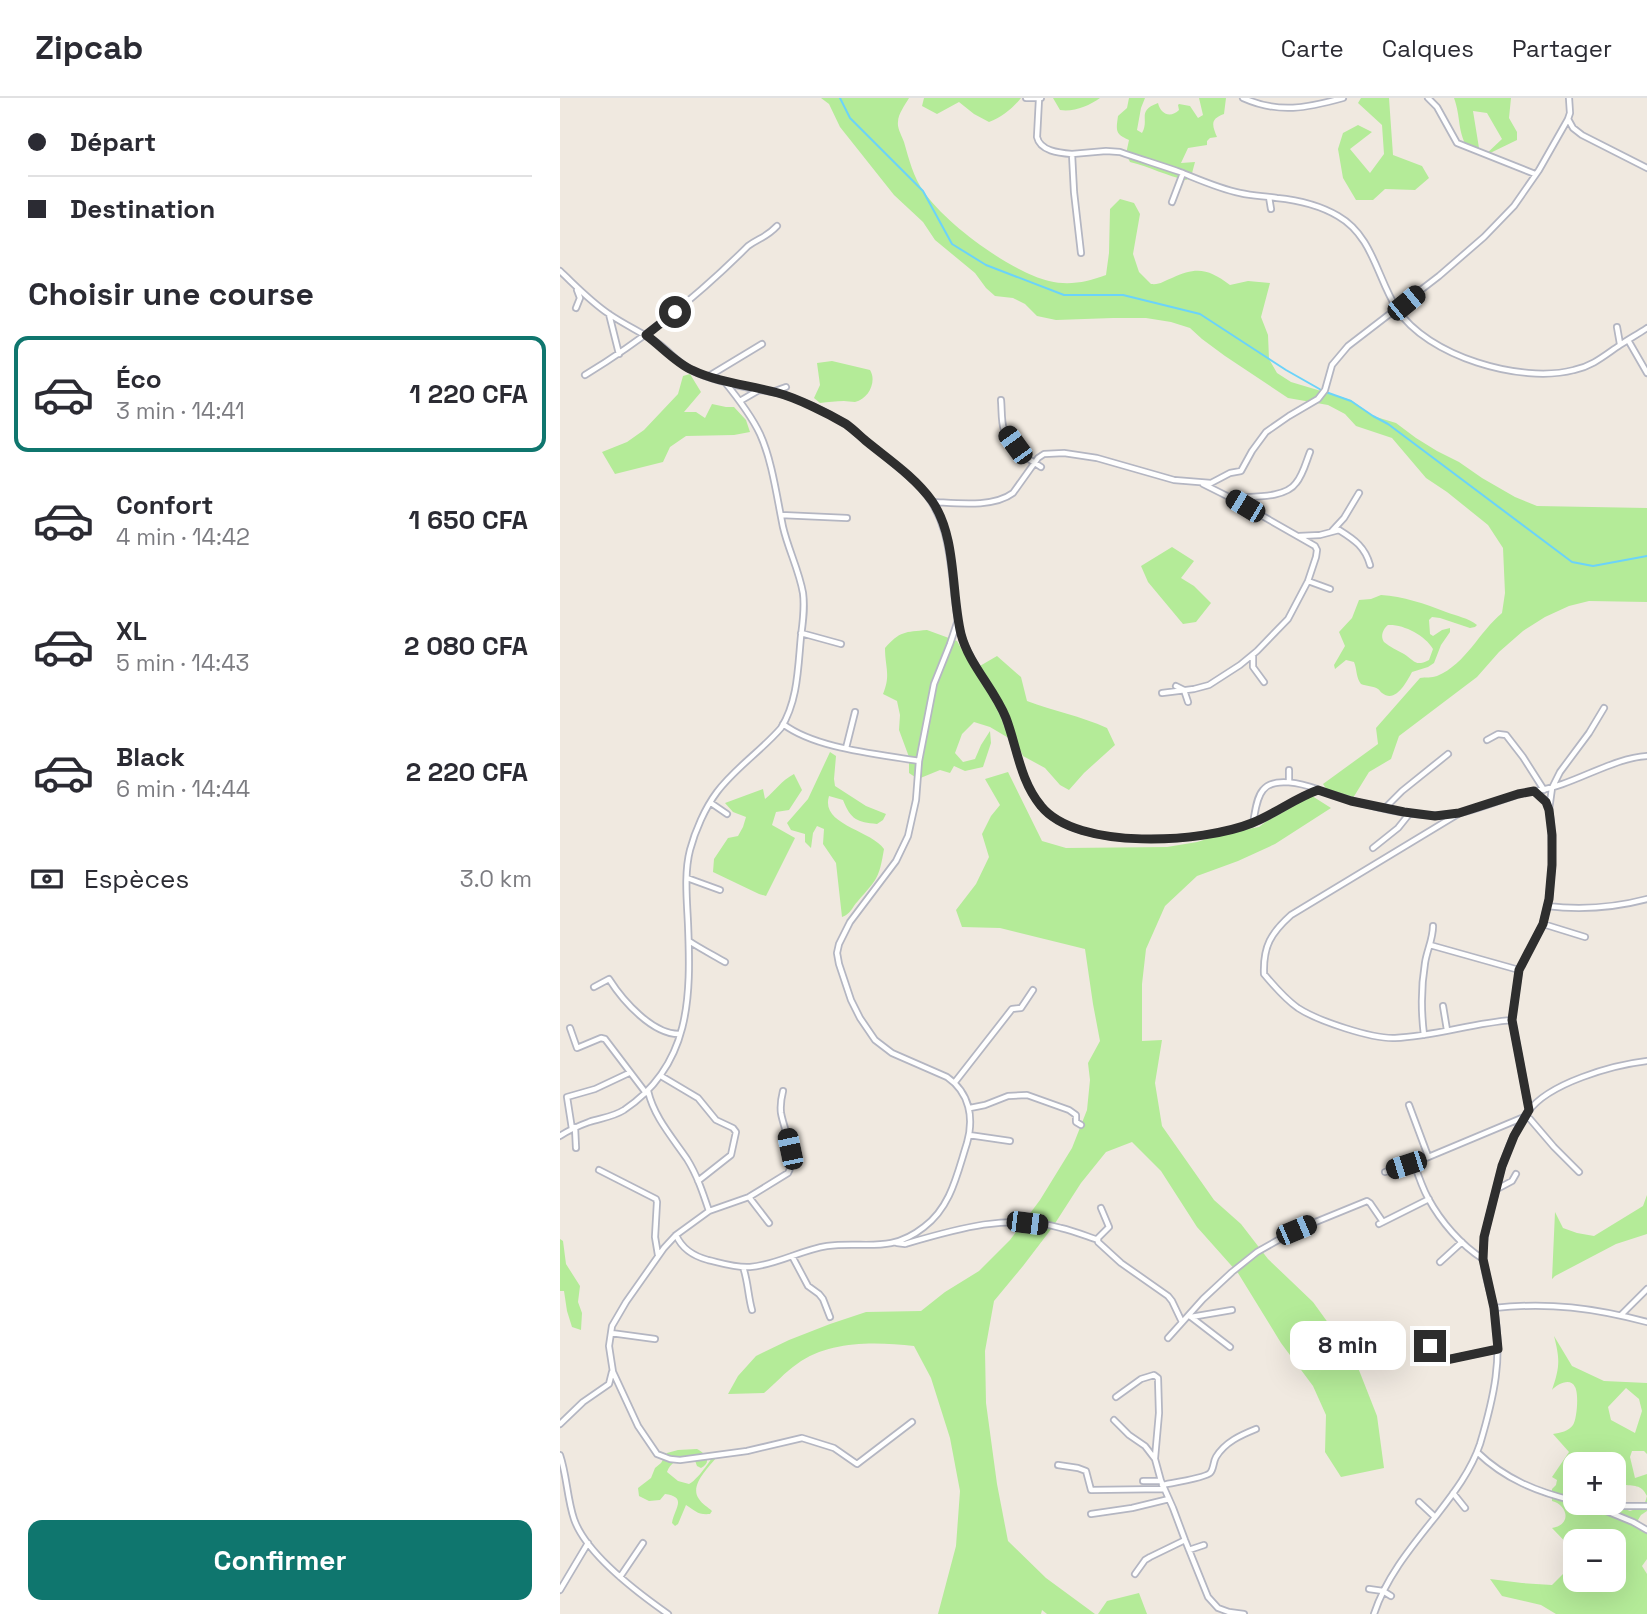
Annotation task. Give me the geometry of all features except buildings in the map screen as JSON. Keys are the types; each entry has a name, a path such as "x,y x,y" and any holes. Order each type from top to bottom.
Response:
{"street":[{"path":"1026,98 1040,99 1037,137 1040,146 1072,154 1120,152 1239,193 1301,202 1339,216 1364,241 1397,310 1406,322 1441,348 1512,371 1563,373 1593,364 1647,328"},
{"path":"1244,98 1260,106 1287,108 1316,105 1343,98"},
{"path":"1428,98 1437,107 1457,143 1536,174"},
{"path":"932,502 971,503 1007,498 1033,463 1044,454 1064,453 1097,458 1174,480 1211,483 1230,473 1241,471 1266,432 1318,399 1325,390 1332,365 1348,346 1439,276 1484,237 1514,206 1568,119 1569,98"},
{"path":"1568,119 1573,128 1582,135 1647,168"},
{"path":"1072,154 1081,253"},
{"path":"1172,202 1183,173"},
{"path":"1269,197 1271,209"},
{"path":"585,375 646,335 700,292 748,246 768,236 777,226"},
{"path":"560,271 608,314 646,335 690,370 708,377 775,392 844,423 906,474 932,502 939,513 948,542 962,637 1006,719 1031,792 1049,815 1081,830 1148,840 1236,828 1253,823 1318,790"},
{"path":"575,286 580,298 576,308"},
{"path":"608,314 619,354"},
{"path":"1617,327 1620,344"},
{"path":"1628,340 1647,373"},
{"path":"708,377 762,345"},
{"path":"560,1136 572,1129 617,1114 647,1092 661,1076 677,1043 689,997 689,852 717,792 773,737 783,724 794,695 803,622 803,595 761,435 724,380"},
{"path":"775,392 786,387"},
{"path":"739,402 760,390"},
{"path":"1001,400 1005,432 1033,463 1041,467"},
{"path":"1231,498 1285,493 1298,481 1310,452"},
{"path":"1162,693 1209,685 1253,655 1288,619 1308,581 1316,557 1315,546 1199,482"},
{"path":"1331,531 1344,519 1359,493"},
{"path":"781,515 847,518"},
{"path":"1295,535 1307,536 1339,530 1358,542 1370,565"},
{"path":"1308,581 1330,589"},
{"path":"896,1243 923,1229 941,1210 954,1187 969,1135 970,1108 955,1082 892,1052 875,1040 851,1000 837,953 850,922 888,872 904,844 916,800 919,761 933,684 958,619"},
{"path":"801,633 841,643"},
{"path":"1253,655 1253,667 1264,682"},
{"path":"1176,686 1184,690 1188,702"},
{"path":"1549,810 1552,788 1560,772 1604,708"},
{"path":"846,748 855,712"},
{"path":"783,724 815,740 919,761"},
{"path":"1487,740 1498,734 1506,735 1524,757 1544,790"},
{"path":"1385,808 1448,754"},
{"path":"1253,823 1263,789 1280,783 1289,782 1351,801 1435,816 1459,813 1518,794 1552,788 1623,761 1647,756"},
{"path":"1289,770 1289,782"},
{"path":"1529,1110 1512,1020 1519,970 1543,924 1552,865 1549,810 1546,802 1534,791"},
{"path":"710,803 727,814"},
{"path":"1373,848 1398,828 1410,813"},
{"path":"1459,813 1291,915 1269,940 1264,974 1298,1007 1318,1018 1385,1038 1424,1035 1512,1020"},
{"path":"687,878 720,890"},
{"path":"1547,906 1589,908 1647,899"},
{"path":"1543,924 1585,937"},
{"path":"1424,1035 1423,977 1433,926"},
{"path":"689,941 725,962"},
{"path":"1430,945 1519,970"},
{"path":"594,988 609,979 641,1016 664,1031 680,1034"},
{"path":"955,1082 1012,1009 1021,1008 1033,990"},
{"path":"1443,1006 1447,1030"},
{"path":"569,1028 577,1048 601,1038 605,1039 629,1073 647,1092 659,1119 688,1161 709,1211"},
{"path":"1374,1614 1395,1571 1453,1493 1477,1452 1495,1383 1498,1349 1494,1308 1483,1259 1484,1237 1508,1149 1529,1110 1555,1090 1585,1076 1647,1061"},
{"path":"576,1147 568,1096 594,1089 629,1073"},
{"path":"661,1076 698,1098 716,1120 736,1132 731,1155 698,1181"},
{"path":"783,1091 781,1113 790,1149 791,1168 783,1177 749,1197 709,1211 658,1255 615,1321 609,1346 612,1372 647,1442 657,1454 670,1459 728,1454 802,1438 834,1448 858,1464 912,1422"},
{"path":"970,1108 1008,1096 1027,1095 1069,1110 1076,1115 1076,1122 1081,1125"},
{"path":"1409,1105 1428,1156"},
{"path":"1385,1172 1414,1163 1524,1117 1530,1119 1578,1172"},
{"path":"560,1129 572,1129"},
{"path":"969,1135 1010,1141"},
{"path":"1414,1163 1429,1199 1451,1231 1483,1259"},
{"path":"599,1170 656,1199 655,1237 658,1255"},
{"path":"1496,1189 1512,1181 1516,1174"},
{"path":"749,1197 769,1223"},
{"path":"1168,1338 1203,1299 1247,1260 1296,1230 1367,1201 1381,1223 1429,1199"},
{"path":"1098,1240 1110,1227 1101,1208"},
{"path":"675,1238 695,1257 727,1265 753,1267 823,1247 840,1244 905,1244 981,1224 1012,1222 1059,1227 1098,1240 1121,1263 1168,1296 1186,1319 1230,1347"},
{"path":"1440,1262 1462,1242"},
{"path":"792,1256 808,1286 823,1299 830,1317"},
{"path":"743,1267 752,1310"},
{"path":"1621,1315 1647,1289"},
{"path":"1494,1308 1560,1306 1621,1315 1647,1322"},
{"path":"1186,1319 1232,1310"},
{"path":"611,1333 655,1339"},
{"path":"1430,1346 1439,1360 1498,1349"},
{"path":"560,1424 583,1402 609,1384 612,1372"},
{"path":"1116,1397 1142,1379 1156,1376 1159,1405 1155,1459 1162,1485 1208,1597 1218,1608 1244,1614"},
{"path":"1114,1420 1145,1446 1155,1459"},
{"path":"1058,1465 1086,1471 1092,1491 1162,1485 1209,1474 1217,1456 1226,1446 1235,1438 1256,1429"},
{"path":"1477,1452 1506,1475 1527,1487 1563,1498"},
{"path":"561,1460 574,1518 581,1534 620,1577 668,1614"},
{"path":"1143,1481 1162,1485"},
{"path":"1453,1493 1465,1508"},
{"path":"1091,1514 1169,1499"},
{"path":"1419,1502 1435,1517"},
{"path":"1626,1505 1647,1506"},
{"path":"1615,1515 1647,1530"},
{"path":"1135,1574 1150,1556 1185,1541"},
{"path":"560,1591 588,1543"},
{"path":"620,1577 643,1543"},
{"path":"1189,1550 1204,1545"},
{"path":"1369,1589 1383,1591 1391,1597"}],"green space":[{"path":"821,98 909,98 900,113 898,124 920,186 934,205 963,232 1017,268 1049,281 1064,283 1106,275 1110,209 1120,199 1134,203 1140,214 1133,254 1139,272 1151,284 1196,271 1216,275 1230,285 1248,281 1270,283 1261,317 1268,335 1269,359 1277,373 1291,382 1351,400 1373,416 1396,423 1416,438 1515,497 1537,506 1647,508 1647,602 1589,601 1569,606 1545,617 1523,631 1499,652 1477,677 1399,736 1391,759 1369,772 1353,798 1332,795 1323,784 1378,744 1376,728 1420,678 1437,676 1456,664 1502,613 1505,593 1503,548 1488,525 1426,478 1392,438 1356,426 1345,414 1328,405 1288,398 1225,356 1190,328 1146,318 1056,320 1037,316 1025,304 1013,298 995,296 975,273 935,240 923,222 894,195 840,127 829,104"},
{"path":"924,98 1021,98 998,118 989,122 959,102 937,114 922,106"},
{"path":"1053,98 1100,98 1081,108 1060,110"},
{"path":"1129,98 1145,98 1137,130 1142,133 1145,112 1158,103 1164,113 1170,114 1179,110 1179,104 1190,106 1198,118 1203,115 1199,98 1226,98 1224,114 1213,123 1217,137 1210,138 1207,145 1188,148 1181,163 1195,162 1191,177 1186,180 1130,162 1126,154 1129,140 1121,136 1117,129 1118,116 1127,108"},
{"path":"1361,98 1389,98 1393,155 1422,166 1429,178 1415,190 1385,189 1373,200 1356,200 1343,178 1338,149 1343,133 1358,125 1372,132 1350,149 1370,173 1384,154 1382,125 1358,103"},
{"path":"1454,98 1511,98 1509,118 1517,132 1517,140 1484,156 1502,139 1487,113 1473,111 1479,148 1468,149 1462,136"},
{"path":"832,361 870,370 872,384 864,397 855,402 820,403 814,398 820,385 817,363"},
{"path":"690,374 701,392 684,412 696,412 705,418 712,404 734,407 746,420 750,432 686,436 670,447 663,462 615,474 602,452 627,442 644,430 678,394 683,376"},
{"path":"1172,547 1194,561 1181,578 1194,586 1211,603 1196,622 1183,624 1148,582 1141,566"},
{"path":"1381,595 1406,599 1462,617 1477,625 1470,628 1432,617 1429,620 1430,634 1433,636 1450,628 1434,663 1412,672 1396,694 1387,696 1379,689 1361,684 1354,662 1346,660 1335,669 1334,665 1345,646 1339,632 1352,618 1359,600","holes":["1388,625 1400,626 1425,639 1433,649 1429,660 1415,662 1384,642 1383,631"]},
{"path":"927,630 957,641 973,670 997,656 1021,677 1027,701 1107,728 1115,745 1069,790 1060,785 1045,768 1023,756 1017,743 990,727 974,722 962,734 955,753 963,762 975,759 990,731 991,743 983,767 965,771 954,766 950,773 940,770 918,779 909,773 909,757 899,730 897,701 883,694 887,676 885,648 903,633"},
{"path":"830,752 836,756 835,786 866,806 886,814 877,824 860,821 852,816 843,800 829,796 828,806 839,821 878,842 884,849 876,878 842,917 836,863 823,844 824,829 817,826 811,848 805,842 805,834 791,830 787,823 808,799"},
{"path":"1008,772 1042,841 1066,848 1167,847 1197,842 1259,827 1309,794 1331,808 1275,844 1197,876 1165,906 1146,949 1142,984 1142,1041 1162,1040 1155,1083 1162,1126 1214,1200 1241,1224 1268,1259 1313,1302 1355,1360 1377,1416 1384,1468 1341,1477 1325,1452 1326,1415 1313,1386 1281,1343 1238,1273 1197,1227 1161,1171 1132,1142 1106,1152 1081,1183 1052,1228 994,1301 985,1351 986,1403 1008,1541 1046,1578 1095,1614 1047,1614 1042,1610 1041,1614 938,1614 956,1546 960,1491 950,1438 931,1378 914,1346 854,1344 824,1350 797,1364 764,1393 728,1394 738,1376 756,1356 789,1340 866,1312 921,1311 979,1271 1010,1240 1040,1200 1072,1148 1087,1110 1090,1080 1088,1063 1100,1041 1085,949 1000,928 962,927 956,910 976,884 989,857 982,834 1000,805 985,779"},
{"path":"794,774 802,790 789,810 776,812 772,825 795,838 766,896 713,872 714,859 728,838 738,836 746,817 733,812 725,803 763,789 765,799"},
{"path":"1647,1195 1647,1234 1616,1244 1552,1279 1555,1212 1563,1228 1594,1236 1643,1206"},
{"path":"560,1239 563,1241 566,1264 580,1286 578,1302 582,1313 581,1330 572,1327 564,1291 560,1291"},
{"path":"1554,1336 1572,1366 1604,1381 1647,1383 1647,1454 1644,1451 1632,1451 1630,1457 1635,1478 1647,1474 1647,1496 1637,1486 1626,1485 1626,1452 1569,1452 1553,1434 1567,1430 1576,1418 1577,1401 1573,1384 1560,1384 1552,1390 1557,1375 1558,1357","holes":["1626,1388 1639,1399 1642,1411 1635,1433 1611,1420 1608,1407"]},
{"path":"697,1449 707,1460 705,1466 697,1466 694,1458 682,1458 674,1462 667,1472 678,1481 689,1484 699,1476 713,1456 716,1458 701,1477 696,1489 699,1499 712,1511 710,1514 702,1514 686,1505 675,1526 672,1523 678,1504 676,1498 665,1494 660,1500 649,1501 639,1496 638,1488 651,1478 667,1453"},
{"path":"1563,1461 1563,1508 1552,1501 1552,1489 1557,1480 1552,1477"},
{"path":"1647,1496 1647,1511 1638,1520 1643,1531 1647,1531 1647,1559 1642,1566 1647,1574 1647,1614 1556,1614 1541,1605 1502,1596 1490,1579 1552,1585 1563,1574 1563,1592 1626,1592 1626,1529 1563,1529 1563,1539 1552,1528 1563,1523 1566,1515 1626,1515 1626,1509 1630,1511 1644,1506"},
{"path":"1139,1593 1147,1614 1098,1614 1107,1601"}],"waterway":[{"path":"840,98 850,118 923,191 952,244 986,265 1064,295 1123,295 1200,314 1286,370 1323,391 1351,401 1388,424 1572,562 1593,566 1647,556"}],"route":[{"path":"675,312 646,335 679,362 708,377 789,396 844,423 886,456 919,486 932,502 939,513 948,542 958,619 967,650 1006,719 1031,792 1049,815 1063,823 1081,830 1132,839 1199,835 1253,823 1318,790 1351,801 1426,815 1459,813 1534,791 1546,802 1552,835 1549,899 1543,924 1519,970 1512,1020 1529,1110 1521,1121 1502,1166 1484,1237 1484,1264 1494,1308 1498,1349 1439,1360 1430,1346"}]}
